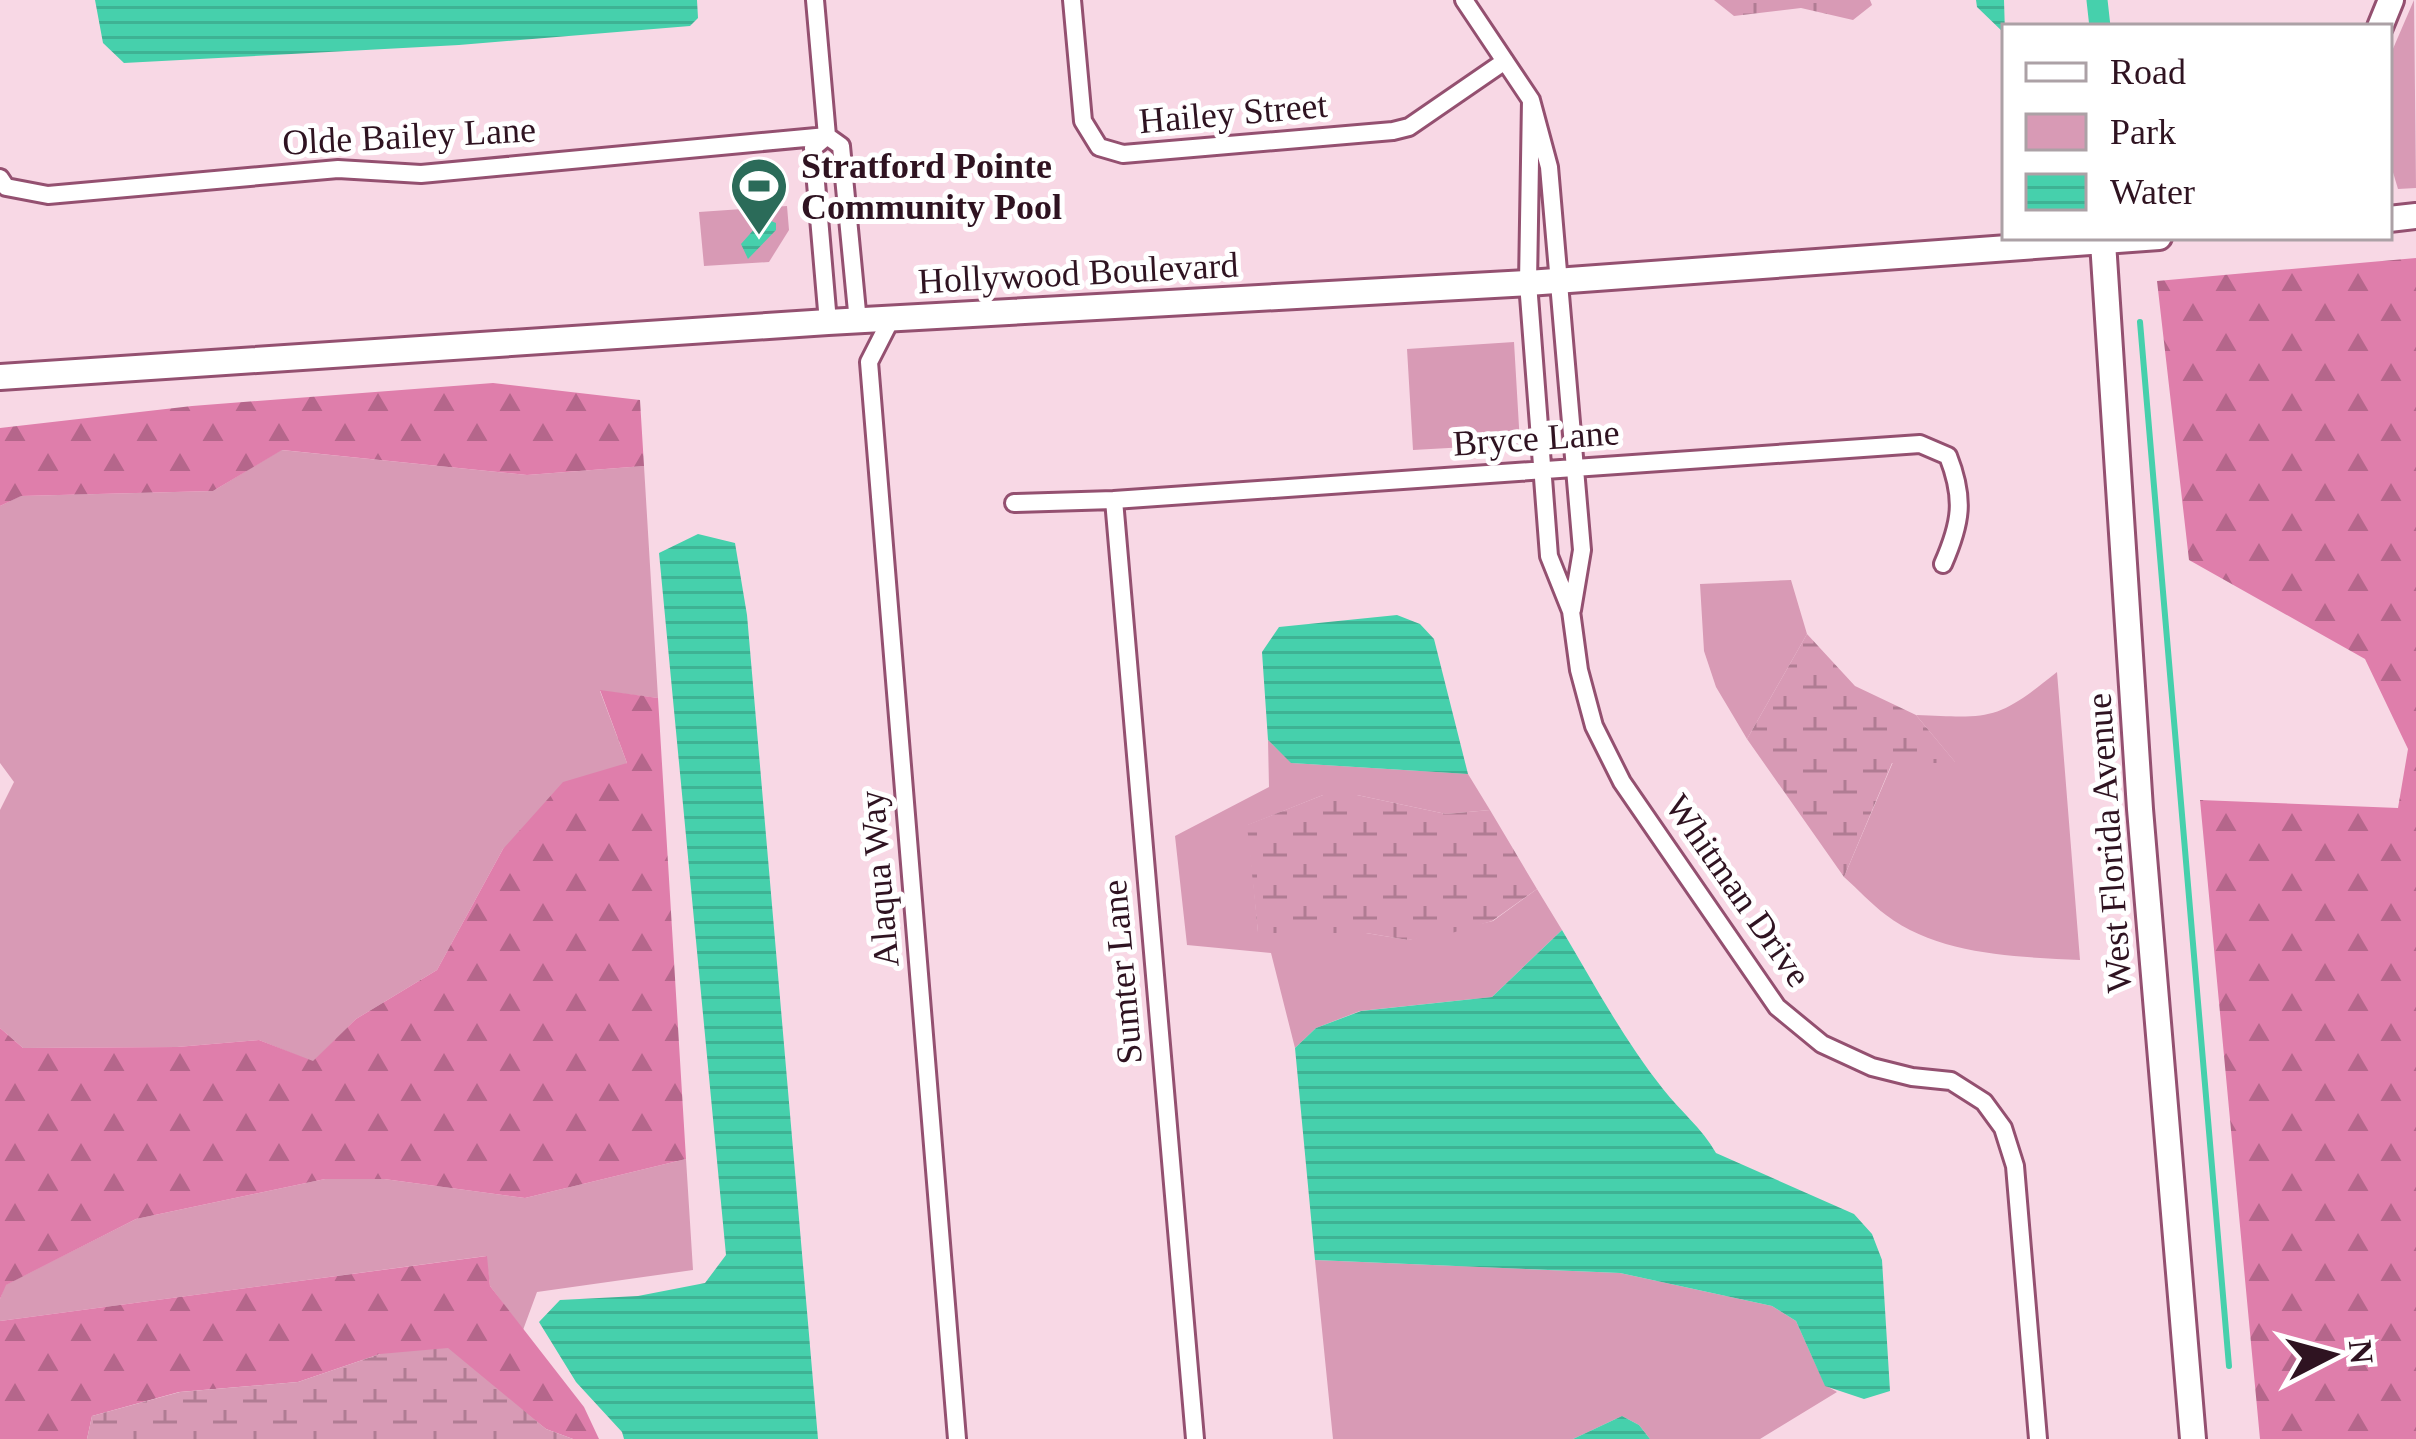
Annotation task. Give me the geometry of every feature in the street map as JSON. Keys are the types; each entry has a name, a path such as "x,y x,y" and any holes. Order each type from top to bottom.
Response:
{"street":[{"path":"815,0 827,136 841,146 858,322"},
{"name":"Hailey Street","path":"1072,0 1083,121 1100,147 1123,154 1393,131 1409,127 1504,61"},
{"name":"Whitman Drive","path":"1464,0 1531,100 1549,167 1582,550 1571,611"},
{"name":"Whitman Drive","path":"1531,100 1528,283 1549,556 1571,611 1579,670 1594,726 1622,782 1777,1007 1822,1044 1872,1067 1951,1081 1984,1102 2003,1128 2015,1166 2038,1439"},
{"path":"827,136 814,148 828,322"},
{"name":"Olde Bailey Lane","path":"0,178 7,187 47,195 338,169 422,174 827,136"},
{"name":"Hollywood Boulevard","path":"0,377 828,322 1560,281 2125,240"},
{"name":"West Florida Avenue","path":"2103,242 2140,809 2193,1439"},
{"name":"Alaqua Way","path":"891,319 869,362 957,1439"},
{"name":"Bryce Lane","path":"1014,503 1920,444 1948,456 1956,476 1960,525 1943,564"},
{"name":"Sumter Lane","path":"1114,500 1195,1439"}],"green space":[{"path":"1714,0 1870,0 1872,5 1853,20 1801,8 1734,16"},
{"path":"2414,0 2416,188 2398,189 2392,169 2392,51"},
{"path":"787,206 789,230 769,262 704,266 699,212"},
{"path":"2416,258 2416,1439 2260,1439 2200,800 2398,808 2408,749 2365,659 2189,560 2157,281"},
{"path":"1514,342 1520,444 1413,450 1407,349"},
{"path":"493,383 640,400 644,466 527,475 282,450 213,491 21,496 0,506 0,428 192,406"},
{"path":"281,450 527,475 644,466 658,698 600,691 627,763 503,849 437,970 356,1019 313,1062 259,1040 177,1047 23,1048 0,1028 0,810 14,782 0,763 0,506 20,496 213,491"},
{"path":"1791,580 1807,634 1747,739 1716,687 1704,651 1700,584"},
{"path":"1807,634 1855,686 1916,715 1956,763 1892,763 1844,877 1747,739"},
{"path":"2057,672 2080,960 1954,946 1886,915 1844,877 1893,762 1955,762 1916,715 1992,713 2020,700"},
{"path":"600,690 658,698 686,1159 525,1198 384,1179 325,1179 136,1219 6,1285 0,1299 0,1028 23,1048 177,1047 259,1040 313,1061 356,1019 437,970 503,849 563,782 627,763"},
{"path":"1268,740 1292,763 1468,774 1490,810 1446,814 1357,795 1323,795 1248,825 1258,932 1366,933 1408,940 1493,921 1537,889 1562,930 1492,997 1360,1011 1316,1028 1295,1048 1271,953 1187,945 1175,836 1269,787"},
{"path":"1323,795 1357,795 1446,814 1490,810 1537,889 1492,921 1445,935 1408,940 1366,933 1258,933 1247,825"},
{"path":"686,1159 693,1270 537,1292 523,1330 490,1286 486,1256 0,1321 5,1285 136,1219 325,1179 384,1179 525,1198"},
{"path":"487,1256 490,1286 584,1407 599,1439 573,1439 546,1429 500,1393 380,1354 298,1382 179,1392 92,1416 87,1439 0,1439 0,1321"},
{"path":"1315,1260 1620,1273 1772,1306 1796,1321 1825,1385 1837,1392 1760,1439 1650,1439 1639,1425 1622,1416 1573,1439 1333,1439"},
{"path":"448,1348 546,1429 573,1439 87,1439 92,1416 180,1392 298,1382 380,1354"}],"water":[{"path":"95,0 697,0 698,18 690,26 459,45 124,63 103,43"},
{"path":"1976,0 2004,0 2002,31 1977,7"},
{"name":"Stratford Pointe Community Pool","path":"764,218 776,223 776,230 748,259 741,244"},
{"path":"698,534 735,543 747,615 818,1439 624,1439 576,1382 539,1322 560,1300 638,1296 705,1283 726,1255 659,553"},
{"path":"1397,615 1420,624 1434,639 1468,774 1291,763 1268,740 1262,652 1279,627"},
{"path":"1562,930 1635,1051 1716,1153 1854,1214 1872,1234 1882,1260 1890,1391 1864,1399 1825,1386 1796,1321 1772,1306 1620,1273 1315,1260 1295,1048 1316,1028 1361,1011 1492,997"},
{"path":"1622,1416 1639,1425 1650,1439 1573,1439"}],"waterway":[{"path":"2097,0 2100,24"},
{"path":"2140,322 2229,1366"}],"place":[{"name":"Stratford Pointe Community Pool","path":"759,237"}]}
